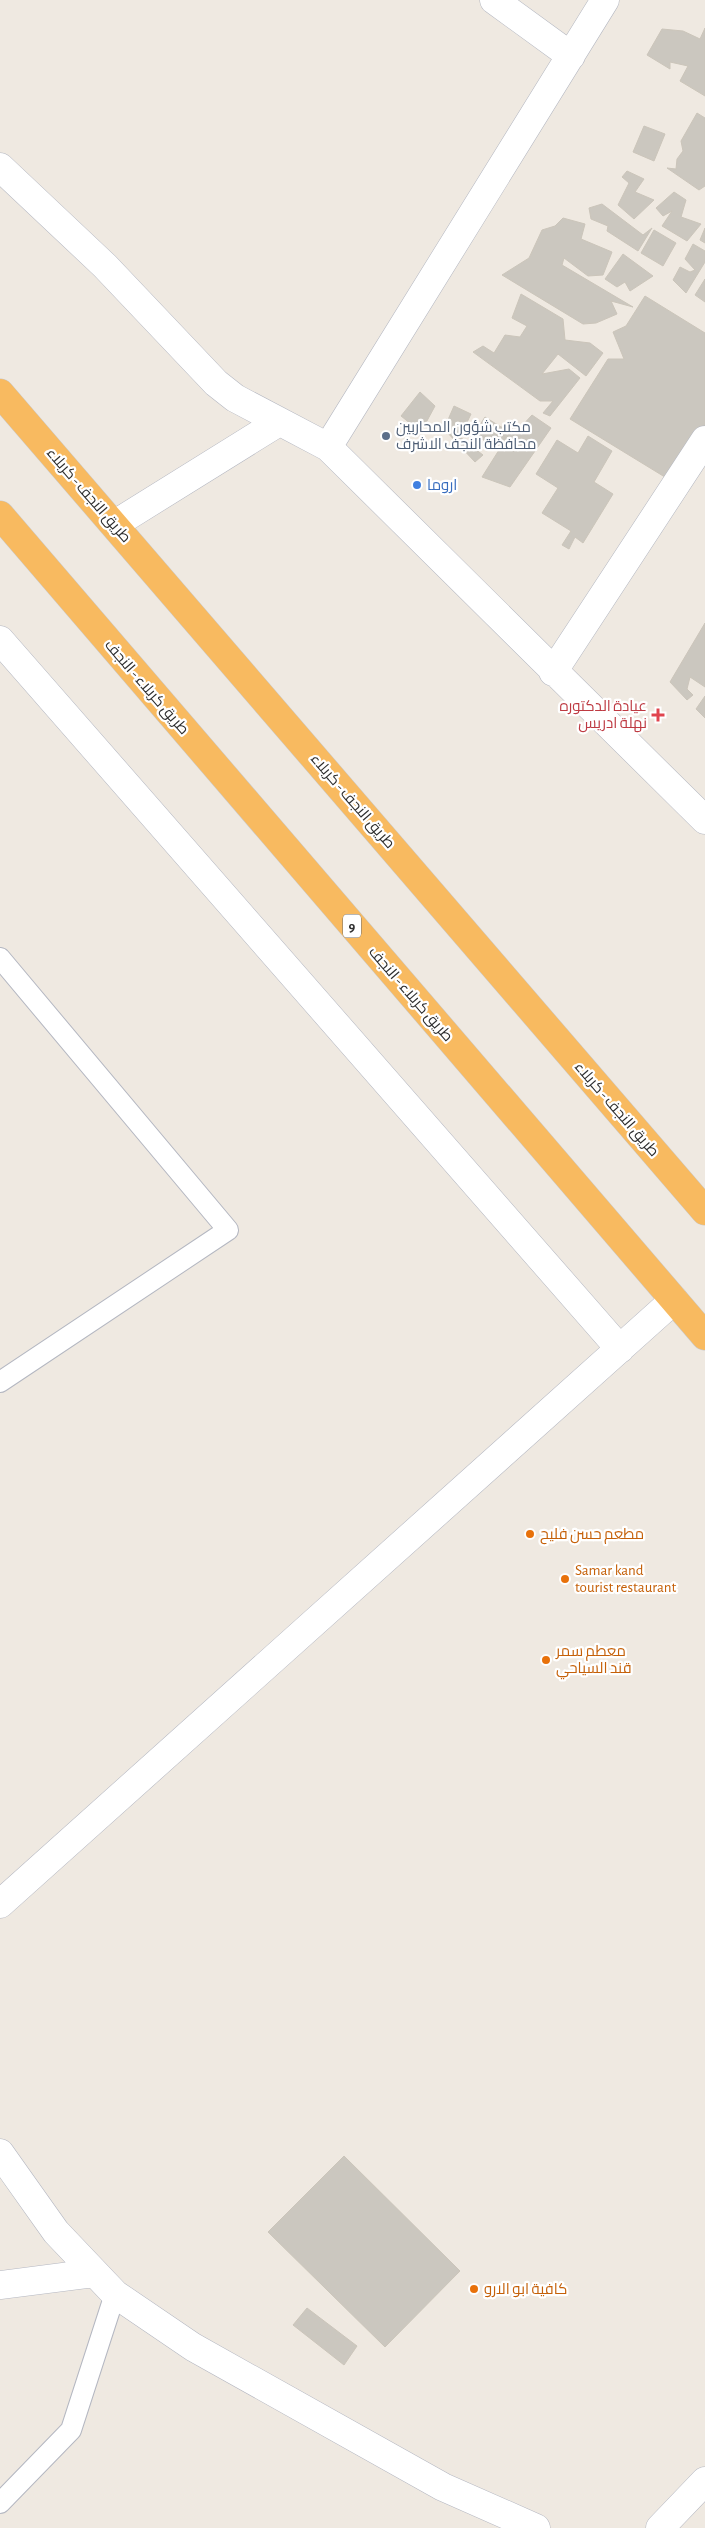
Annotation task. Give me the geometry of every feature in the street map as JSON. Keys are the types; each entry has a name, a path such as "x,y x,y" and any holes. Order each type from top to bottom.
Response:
{"highway":[{"name":"طريق النجف - کربلاء","path":"0,393 115,524 705,1211"},
{"name":"طريق کربلاء - النجف","path":"0,515 705,1336"},
{"path":"674,1300 705,1346"}],"street":[{"path":"494,0 571,56"},
{"path":"328,447 605,0"},
{"path":"0,167 105,266 216,383 235,398 328,447 552,672 705,820"},
{"path":"115,524 279,422"},
{"path":"552,672 705,440"},
{"path":"0,640 620,1349"},
{"path":"0,1919 6,1899 674,1300"},
{"path":"0,2153 56,2232 115,2294 193,2347 443,2487 536,2528"},
{"path":"0,2285 94,2272"},
{"path":"660,2528 705,2482"}],"lane":[{"path":"0,958 228,1230 0,1382"},
{"path":"0,2503 71,2430 115,2294"}],"building":[{"path":"705,28 705,96 680,81 688,66 670,62 670,69 647,55 662,29 683,31 700,39"},
{"path":"697,113 705,118 705,186 699,190 667,168 676,169 677,159 683,151 681,141"},
{"path":"644,126 665,134 654,161 633,152"},
{"path":"627,171 644,179 635,192 654,200 634,219 618,205 629,183 622,177"},
{"path":"674,192 686,200 681,217 701,224 687,241 662,226 672,211 663,216 656,208"},
{"path":"602,204 643,235 652,228 638,251 607,231 608,226 591,219 589,208"},
{"path":"563,218 585,224 581,239 612,252 603,275 588,276 564,258 562,265 633,307 611,301 617,314 596,323 583,324 502,275 529,258 542,230 555,226"},
{"path":"705,228 705,243 700,240"},
{"path":"654,230 676,243 663,266 641,253"},
{"path":"693,244 705,251 705,262 686,293 673,280 680,267 690,272 695,270 685,259"},
{"path":"623,254 653,276 630,291 625,282 617,287 605,279"},
{"path":"705,279 705,302 695,295"},
{"path":"521,294 563,319 565,340 590,343 603,353 586,376 558,354 542,374 569,369 580,378 550,416 543,413 553,401 540,401 473,352 483,346 494,353 505,335 520,337 527,326 512,318"},
{"path":"645,296 705,333 705,432 673,482 570,419 608,359 624,359 613,332 626,326"},
{"path":"420,392 435,406 421,432 401,416"},
{"path":"454,406 471,414 460,437 483,455 475,462 444,429"},
{"path":"532,415 551,428 510,487 482,477 499,450 474,434 485,417 501,427 520,428"},
{"path":"588,436 612,451 594,482 613,494 583,543 575,537 569,549 562,545 571,531 542,513 558,488 536,474 557,440 578,453"},
{"path":"705,623 705,687 690,677 687,689 693,695 687,700 670,682"},
{"path":"705,696 705,718 696,709"},
{"path":"344,2156 460,2271 385,2347 268,2232"},
{"path":"307,2308 357,2346 344,2365 293,2325"}],"place":[{"name":"مكتب شؤون المحاربين محافظة النجف الاشرف","path":"386,436"},
{"name":"اروما","path":"417,485"},
{"name":"عيادة الدكتوره نهلة ادريس","path":"658,715"},
{"name":"مطعم حسن فليح","path":"530,1534"},
{"name":"Samar kand tourist restaurant","path":"565,1579"},
{"name":"معطم سمر قند السياحي","path":"546,1660"},
{"name":"كافية ابو الارو","path":"474,2289"}]}
